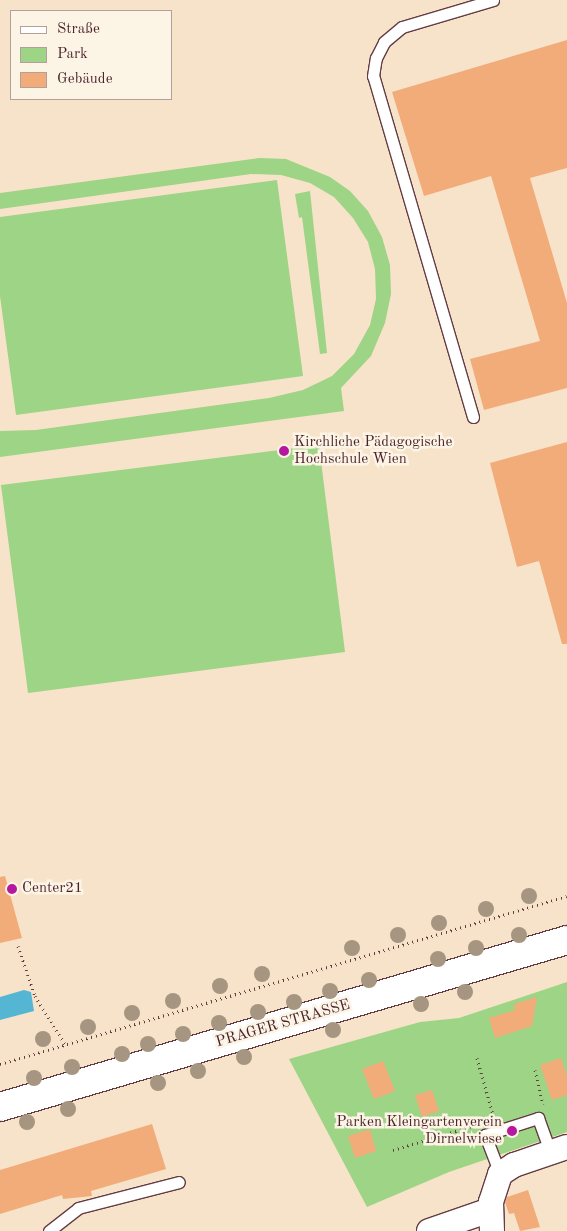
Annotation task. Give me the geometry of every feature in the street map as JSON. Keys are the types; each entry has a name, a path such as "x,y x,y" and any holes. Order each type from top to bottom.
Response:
{"main road":[{"name":"PRAGER STRASSE","path":"0,1108 567,940"}],"street":[{"path":"430,1231 491,1220 500,1174 514,1165 559,1150"}],"lane":[{"path":"473,417 373,76 376,58 384,42 402,27 493,0"},
{"path":"500,1174 485,1135 538,1118 559,1150"},
{"path":"49,1231 78,1208 178,1182"}],"path":[{"path":"0,1064 567,896"},
{"path":"18,946 35,996 65,1044"},
{"path":"477,1058 498,1131"},
{"path":"535,1070 546,1116 538,1118"},
{"path":"393,1150 482,1124 485,1135"}],"green space":[{"path":"259,158 286,159 330,177 350,191 368,211 382,237 390,265 391,294 385,323 371,356 341,388 344,411 0,457 0,431 36,430 269,398 303,390 332,376 354,354 370,325 376,299 375,269 368,242 353,218 334,197 310,183 281,175 251,174 0,209 0,193"},
{"path":"277,180 303,376 16,415 0,296 0,217"},
{"path":"310,191 327,353 320,354 302,217 299,218 295,194"},
{"path":"319,445 345,652 28,693 1,485"},
{"path":"567,982 567,1132 449,1172 367,1207 289,1059 420,1022 459,1018"}],"water":[{"path":"24,990 31,992 34,1011 0,1020 0,997"}],"building":[{"path":"567,40 567,168 530,178 567,303 567,388 484,410 470,359 540,341 491,176 424,196 392,92"},
{"path":"567,442 567,644 562,644 539,561 517,567 490,463"},
{"path":"5,876 22,938 0,943 0,877"},
{"path":"537,997 532,1026 495,1038 489,1018 515,1010 514,1004"},
{"path":"561,1058 567,1077 567,1095 552,1100 540,1065"},
{"path":"383,1061 395,1091 374,1099 362,1069"},
{"path":"432,1090 439,1111 422,1117 415,1095"},
{"path":"152,1124 166,1169 91,1191 92,1196 63,1199 62,1195 0,1214 0,1170"},
{"path":"370,1129 376,1151 355,1158 348,1136"},
{"path":"528,1190 540,1227 520,1231 514,1213 509,1214 505,1202 507,1197"}],"place":[{"name":"Kirchliche Pädagogische Hochschule Wien","path":"284,451"},
{"name":"Center21","path":"12,889"},
{"name":"Parken Kleingartenverein Dirnelwiese","path":"512,1131"}]}
